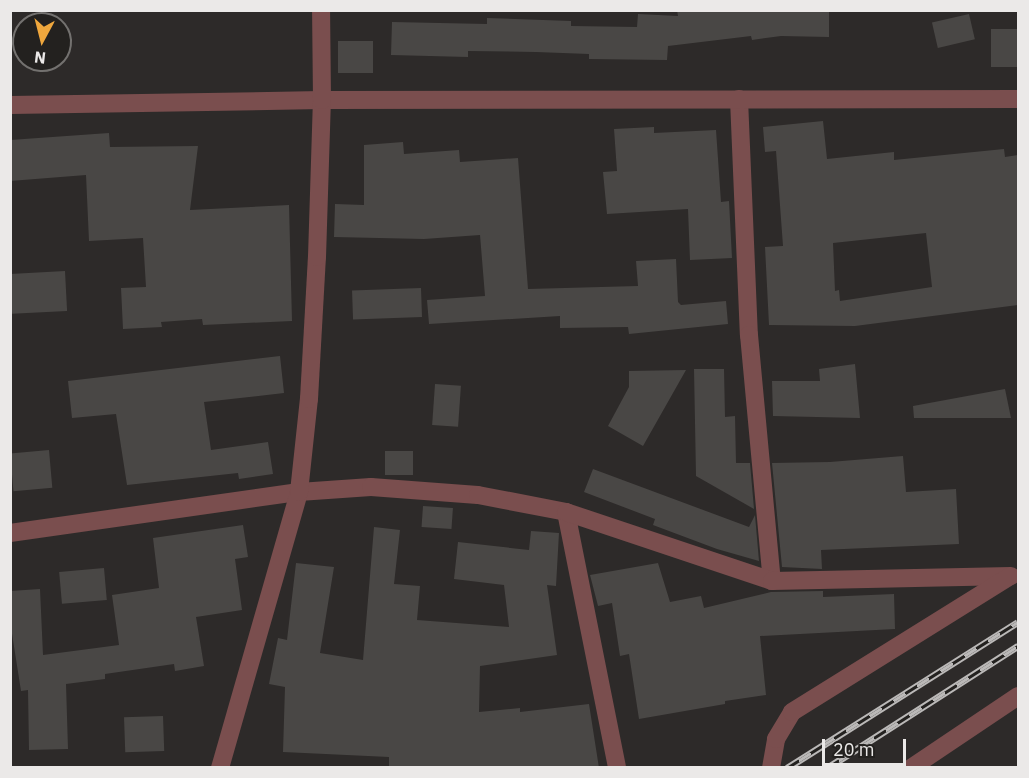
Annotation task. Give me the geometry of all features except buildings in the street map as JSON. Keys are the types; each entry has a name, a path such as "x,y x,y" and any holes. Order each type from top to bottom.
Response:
{"street":[{"path":"220,768 300,492 309,399 322,100 321,10"},
{"path":"739,99 749,335 771,581"},
{"path":"10,105 322,100 1018,99"},
{"path":"10,533 300,492 371,487 478,495 566,512 771,581 1015,574"},
{"path":"566,512 617,768"},
{"path":"771,768 776,739 792,712 1015,574"},
{"path":"911,768 1018,696"}],"railway":[{"path":"787,768 1018,622"},
{"path":"827,768 1018,646"}]}
